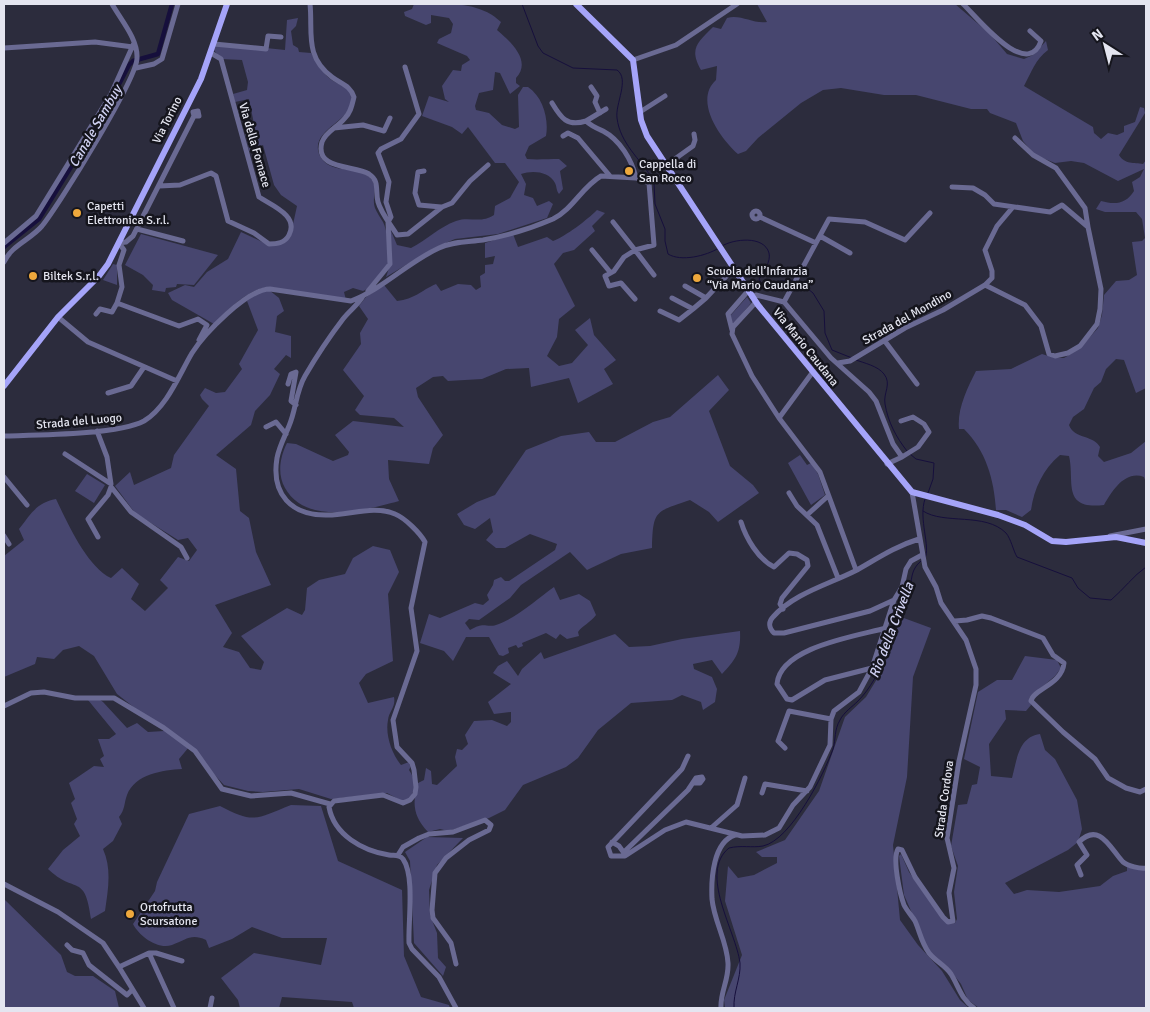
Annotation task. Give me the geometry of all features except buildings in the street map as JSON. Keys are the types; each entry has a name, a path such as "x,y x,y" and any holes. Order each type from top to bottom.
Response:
{"main road":[{"name":"Via Torino","path":"4,386 58,317 99,276 118,243 201,79 227,4"},
{"path":"576,4 633,60"},
{"name":"Via Mario Caudana","path":"633,60 640,112 647,136 665,166 754,300 812,373 912,492 998,515 1025,525 1052,541 1066,542 1105,538 1146,543"}],"street":[{"path":"4,262 14,248 40,228 53,210 96,141 136,68 135,46 112,4"},
{"path":"136,68 154,64 162,59 178,4"},
{"path":"310,4 309,34 312,49 330,76 352,89 354,97 346,117 325,136 321,151 325,160 332,165 371,175 377,184 378,203 397,235 405,235 442,207 455,200 470,181 488,165"},
{"path":"633,60 676,44 737,4"},
{"path":"963,4 1009,49 1020,55 1032,52 1040,46 1041,41 1030,30"},
{"path":"214,44 266,48 268,36 281,37"},
{"path":"4,48 95,42 135,46"},
{"path":"4,243 36,216 111,94 135,46"},
{"name":"Via della Fornace","path":"159,186 180,185 211,173 216,176 228,220 254,232 269,244 284,241 292,226 291,220 285,213 260,197 221,59 211,53"},
{"path":"4,706 31,693 57,693 75,698 114,698 164,728 195,751 222,789 251,796 291,794 330,804 346,799 383,796 403,803 410,800 414,794 416,786 414,770 412,763 397,747 393,720 417,651 411,608 425,542 401,517 392,513 376,511 321,515 304,511 285,501 281,495 276,473 279,453 305,376 344,318 390,264 389,220 391,217 386,202 389,182 378,153 381,149 401,139 419,114 405,67"},
{"path":"591,87 597,96 595,102 600,113"},
{"path":"640,112 665,96"},
{"path":"552,103 568,122 572,124 586,121 606,110"},
{"path":"118,243 130,240 138,229 194,116"},
{"path":"334,128 363,125 384,132 390,118"},
{"path":"586,121 622,147 631,162 636,178"},
{"path":"563,136 568,134 578,138 610,176"},
{"path":"665,166 692,146 695,140 694,134"},
{"path":"1013,207 997,226 985,250 992,271 992,278 985,285 1025,305 1041,326 1046,350 1049,354 1055,356 1068,352 1080,346 1097,324 1100,309 1101,289 1085,208 1056,168 1033,155 1014,138"},
{"path":"424,171 418,172 415,199 419,205 424,207 442,207"},
{"path":"365,295 401,269 445,245 458,241 483,240 550,220 567,210 598,178 610,176 636,178 652,182 670,173"},
{"path":"635,299 621,284 609,286 604,278 614,271 624,257 635,250 654,245 652,182"},
{"path":"952,187 973,188 985,195 994,204 1050,212 1062,205 1088,227"},
{"path":"784,302 829,219 865,222 905,240 930,213"},
{"path":"760,217 816,244"},
{"path":"613,222 654,276"},
{"path":"138,229 183,241"},
{"path":"820,236 850,253"},
{"name":"Via Torino","path":"117,303 122,287 119,265 124,250 118,243"},
{"path":"592,250 610,272"},
{"path":"660,311 679,320 706,298 733,269"},
{"name":"Strada del Mondino","path":"838,363 854,359 884,340 943,310 985,285"},
{"path":"685,286 706,298"},
{"name":"Strada del Luogo","path":"4,436 125,428 146,419 155,411 177,381 196,347 238,304 261,290 270,289 343,300 365,295"},
{"path":"748,291 728,314 733,332 752,376 779,418 820,472 856,570"},
{"path":"733,332 733,327 756,295 784,302 831,358 856,378 876,401 893,444 902,457"},
{"path":"672,298 693,309"},
{"path":"96,314 100,309 112,312 117,303 179,326 198,319 207,325 196,347"},
{"path":"58,317 88,342 177,381"},
{"path":"884,340 917,384"},
{"path":"108,393 131,386 144,366"},
{"path":"288,384 291,374 296,372 291,401 296,405"},
{"path":"779,418 812,373"},
{"path":"887,464 910,453 929,432 924,424 913,417 901,421"},
{"path":"266,427 278,423 286,434"},
{"path":"97,431 107,457 111,486 88,519 98,538"},
{"path":"65,454 111,486 131,512 181,547 187,558"},
{"path":"4,477 26,505"},
{"name":"Strada Cordova","path":"912,492 923,558 941,603 955,621 974,657 976,677 959,762 947,838 954,868 949,893 953,920 948,922 943,917 914,877 902,850 898,849 895,856 904,904 915,921 921,941 931,956 951,975 957,990 967,1004 974,1008"},
{"path":"789,493 797,506 817,525 838,578"},
{"path":"806,515 828,496"},
{"path":"742,522 745,536 768,564 774,567 789,553 798,554 807,560 808,566 782,598 780,604 782,609"},
{"path":"1105,538 1146,529"},
{"path":"4,536 9,544"},
{"path":"894,600 862,614 784,633 774,633 769,624 772,617 796,599 856,570 900,545 919,539"},
{"path":"721,1008 720,995 728,975 728,966 722,930 712,901 720,845 726,838 735,835 773,833 779,828 793,805 806,791 830,745 831,719 834,712 859,692 872,668 894,600 902,586 906,569 911,562 923,558"},
{"path":"955,621 982,616 1043,638 1054,654 1064,663 1064,668 1054,682 1036,694 1031,701 1062,732 1095,759 1108,778 1133,790 1140,792 1146,789"},
{"path":"872,668 825,680 792,700 787,699 776,684 781,669 812,648 886,628"},
{"path":"785,748 778,741 789,711 831,719"},
{"path":"688,756 682,769 608,847 611,856 620,858 694,783"},
{"path":"711,828 736,804 745,778"},
{"path":"762,793 764,784 806,791"},
{"path":"330,804 332,816 344,835 376,852 398,855 404,862 408,875 409,943 412,949 439,977 456,1008"},
{"path":"398,855 410,842 429,834 453,832 485,820 491,825 489,830 469,840 446,858 435,873 433,918 452,943 456,964"},
{"path":"624,854 665,830 686,822 735,835"},
{"path":"1081,875 1077,865 1087,855 1079,842 1094,836 1107,840 1124,862 1146,868"},
{"path":"612,842 624,854"},
{"path":"4,884 58,912 103,943 144,1008"},
{"path":"67,946 72,950 83,953 88,965 127,995 132,990"},
{"path":"119,967 149,954 156,953 182,962"},
{"path":"149,954 174,1008"},
{"path":"210,1008 212,998"}],"shaded area":[{"path":"414,4 449,4 472,7 492,15 501,22 497,30 518,52 521,59 522,65 516,78 516,83 520,86 510,94 500,73 495,72 493,90 479,93 475,106 476,110 489,113 502,125 515,129 519,127 518,95 523,87 528,87 538,96 541,102 546,116 547,129 546,136 529,146 525,155 527,159 559,159 567,166 560,171 563,189 559,194 555,183 549,176 540,172 521,174 526,184 524,195 533,198 537,206 549,201 553,204 547,218 498,234 455,239 434,248 386,277 391,258 389,226 397,245 411,248 456,221 466,219 480,220 494,215 495,206 510,198 519,182 505,163 495,163 468,127 462,134 452,127 422,116 429,96 449,102 445,99 442,86 453,70 461,71 462,65 470,60 467,56 437,43 439,39 451,33 453,24 449,18 431,15 431,23 426,25 405,16 404,12 412,9"},
{"path":"757,4 955,4 990,34 1007,54 1024,59 1033,55 1046,41 1048,50 1037,62 1024,86 1093,127 1094,133 1101,139 1108,133 1117,135 1124,132 1124,126 1135,122 1140,107 1144,108 1145,113 1119,155 1124,160 1130,162 1143,164 1146,160 1146,388 1136,393 1124,360 1116,359 1106,369 1101,382 1094,388 1084,409 1073,417 1069,425 1075,433 1097,443 1100,447 1098,456 1104,462 1131,453 1146,441 1146,483 1144,477 1131,476 1115,488 1104,505 1081,503 1073,492 1069,456 1060,455 1040,480 1031,510 1022,517 1006,510 996,510 988,466 972,438 964,429 959,429 963,399 976,371 1011,369 1042,354 1055,358 1064,358 1080,348 1098,328 1102,315 1104,295 1116,281 1129,280 1137,275 1132,242 1142,241 1145,238 1142,219 1136,212 1105,212 1096,209 1101,201 1115,203 1127,199 1134,191 1132,182 1140,177 1144,169 1118,181 1084,163 1071,161 1055,163 1035,155 1023,141 1016,123 990,113 987,109 971,109 916,95 884,95 841,88 823,90 801,103 758,138 746,151 738,154 718,130 708,109 707,98 716,80 717,66 701,70 697,63 695,51 699,42 713,27 721,29 727,18 737,17 756,22 767,22"},
{"path":"298,18 296,26 291,31 293,45 298,48 299,52 311,53 326,75 349,90 352,96 351,105 347,112 320,139 318,147 320,156 330,166 362,173 368,176 374,183 374,204 386,231 389,263 367,289 363,291 353,288 344,292 346,300 270,287 262,288 239,300 214,324 172,300 168,293 185,285 194,287 207,272 228,259 241,232 271,246 290,238 297,206 281,195 274,185 263,145 249,151 245,133 255,129 249,99 235,102 233,94 247,90 248,82 242,60 221,59 213,49 217,43 285,50 287,20"},
{"path":"597,210 605,213 592,226 595,231 574,250 563,253 554,264 575,306 559,319 557,337 547,356 559,366 572,363 588,345 575,330 590,318 594,335 616,360 604,369 613,384 578,403 569,378 531,387 529,368 506,369 482,379 448,381 443,376 433,377 416,388 418,397 443,435 433,448 429,464 388,460 389,479 399,501 354,511 338,512 322,511 307,507 295,500 285,488 280,471 281,460 287,443 296,444 333,461 348,455 349,452 335,435 353,421 404,427 394,418 360,415 355,410 364,396 343,370 361,344 360,333 368,319 359,306 366,297 384,285 397,301 413,297 436,284 441,291 458,284 471,285 476,290 481,287 480,276 485,273 485,265 493,264 495,256 485,258 485,243 513,234 518,247 547,237 553,241 576,227"},
{"path":"141,234 218,255 194,285 177,284 176,287 166,288 165,292 152,290 153,285 143,275 125,265"},
{"path":"113,264 117,265 117,285 103,280"},
{"path":"269,290 279,298 284,311 277,316 275,332 291,336 291,358 286,355 274,369 280,374 270,395 255,411 251,425 216,455 236,469 240,511 249,518 256,552 271,585 215,605 232,633 223,647 239,652 250,668 261,670 264,662 241,636 287,608 302,615 305,610 307,588 319,580 345,574 353,558 373,546 390,550 399,572 388,594 393,661 366,674 359,683 368,703 394,697 394,704 387,726 388,738 392,750 401,765 409,762 411,766 409,770 413,777 414,787 411,798 402,801 387,793 331,799 299,789 263,792 248,791 224,785 189,747 179,759 182,769 150,774 136,782 127,795 119,817 122,824 113,841 103,849 108,864 105,911 91,919 89,904 82,889 57,877 48,869 63,850 80,836 74,824 77,819 71,803 75,799 69,783 94,766 104,767 100,759 104,756 98,739 109,739 116,734 88,700 99,699 127,728 137,723 148,732 164,731 117,694 94,656 79,646 63,650 54,659 37,657 35,664 4,677 4,556 24,540 19,529 31,514 43,503 56,499 79,543 94,564 111,578 122,568 139,584 131,599 145,611 168,588 160,580 178,557 189,561 197,550 188,538 178,540 135,513 115,486 130,472 134,485 171,468 174,455 209,406 200,395 205,388 216,393 225,392 242,369 239,364 258,330 247,301 255,294"},
{"path":"747,297 751,303 733,325 730,316"},
{"path":"718,375 729,390 709,411 730,466 753,485 759,493 718,522 709,512 690,500 669,507 658,514 655,519 652,548 621,554 587,570 570,552 521,585 510,598 479,620 469,619 465,623 470,630 482,625 492,626 504,622 554,587 560,600 579,594 590,601 596,615 578,632 579,636 567,639 560,634 556,639 546,633 522,643 523,646 518,648 516,645 508,648 509,653 503,656 499,655 489,637 466,637 453,661 444,651 420,643 429,614 440,618 475,603 483,605 489,600 487,595 494,580 501,577 505,581 509,581 555,550 557,544 530,534 505,548 496,548 486,540 493,532 490,518 475,529 464,525 457,514 477,502 495,495 526,450 561,436 589,432 596,442 615,442 653,422 670,417"},
{"path":"800,455 807,465 811,463 818,474 825,495 811,505 788,463"},
{"path":"87,474 105,485 94,503 75,491"},
{"path":"901,617 931,628 913,677 907,777 893,845 900,920 918,945 942,971 960,1000 969,1008 725,1008 724,1000 742,955 725,901 728,866 738,878 754,875 777,863 777,857 762,857 756,852 785,840 819,791 845,717 866,697 883,669"},
{"path":"740,631 740,644 737,655 722,674 712,660 693,664 694,669 712,677 717,689 715,702 703,710 701,702 682,695 672,700 631,703 598,730 578,758 566,767 523,785 505,810 489,818 448,831 440,829 428,832 419,820 415,809 415,797 418,783 424,780 426,768 431,771 432,784 437,785 457,766 455,757 457,749 462,750 468,744 465,735 474,721 492,720 507,726 511,722 511,712 494,714 488,702 511,684 493,673 498,666 507,661 518,676 522,669 541,652 544,659 615,634 629,647 650,646 682,639"},
{"path":"1025,656 1057,660 1061,668 1055,676 1029,698 1031,705 1026,711 1005,710 1006,719 989,744 991,776 1012,778 1017,757 1023,744 1033,736 1040,734 1045,750 1055,759 1077,800 1082,829 1078,842 1068,850 1005,883 1014,894 1027,890 1059,892 1100,886 1113,876 1127,871 1127,867 1146,870 1146,1008 979,1008 968,1000 961,984 946,965 932,955 904,895 899,856 901,854 909,872 942,918 948,924 955,923 957,919 954,892 958,866 951,846 958,805 967,804 972,785 977,784 980,767 964,759 978,692 997,680 1012,680"},
{"path":"291,805 321,806 338,861 402,890 404,956 421,997 449,1005 450,1008 354,1008 352,1002 282,997 279,1008 240,1008 238,1000 221,978 254,953 321,965 327,938 282,938 252,927 232,939 209,948 206,940 196,937 172,945 161,946 144,937 136,929 133,924 155,891 157,882 189,814 220,806 231,812 255,818"},
{"path":"427,837 463,838 437,865 429,890 430,915 437,933 438,958 446,967 443,976 414,943 410,861 405,852"},
{"path":"4,899 61,955 67,972 75,976 93,976 115,991 119,1008 4,1008"}],"waterway":[{"name":"Canale Sambuy","path":"4,247 39,219 104,113 129,65 133,61 158,54 172,4"},
{"name":"Rio della Crivella","path":"522,4 538,46 543,53 573,68 617,70 621,74 622,85 617,112 619,127 626,143 652,178"},
{"name":"Rio della Crivella","path":"654,182 655,204 665,229 668,254 686,258 719,248"},
{"name":"Rio della Crivella","path":"722,246 740,240 761,243 769,253 767,266 759,279 761,283 794,280"},
{"name":"Rio della Crivella","path":"798,281 813,293 824,311 825,333 832,350 852,358"},
{"name":"Rio della Crivella","path":"856,360 871,365 884,374 887,381 886,411 893,429 907,451"},
{"name":"Rio della Crivella","path":"910,454 916,459 934,463 933,479 928,493"},
{"name":"Rio della Crivella","path":"925,499 923,515 927,547 925,558"},
{"path":"923,511 932,515 987,523 997,527 1008,535 1017,557 1072,578 1078,588 1090,598 1111,600 1146,567"},
{"name":"Rio della Crivella","path":"734,1008 740,963 721,903 717,872 720,859 729,848 763,846 774,841 784,832 805,805 829,760 840,720 867,691 874,680 909,590 914,569 921,561"}],"place":[{"name":"Cappella di San Rocco","path":"629,171"},
{"name":"Capetti Elettronica S.r.l.","path":"77,213"},
{"name":"Biltek S.r.l.","path":"33,276"},
{"name":"Scuola dell’Infanzia “Via Mario Caudana”","path":"697,278"},
{"name":"Ortofrutta Scursatone","path":"130,914"}]}
